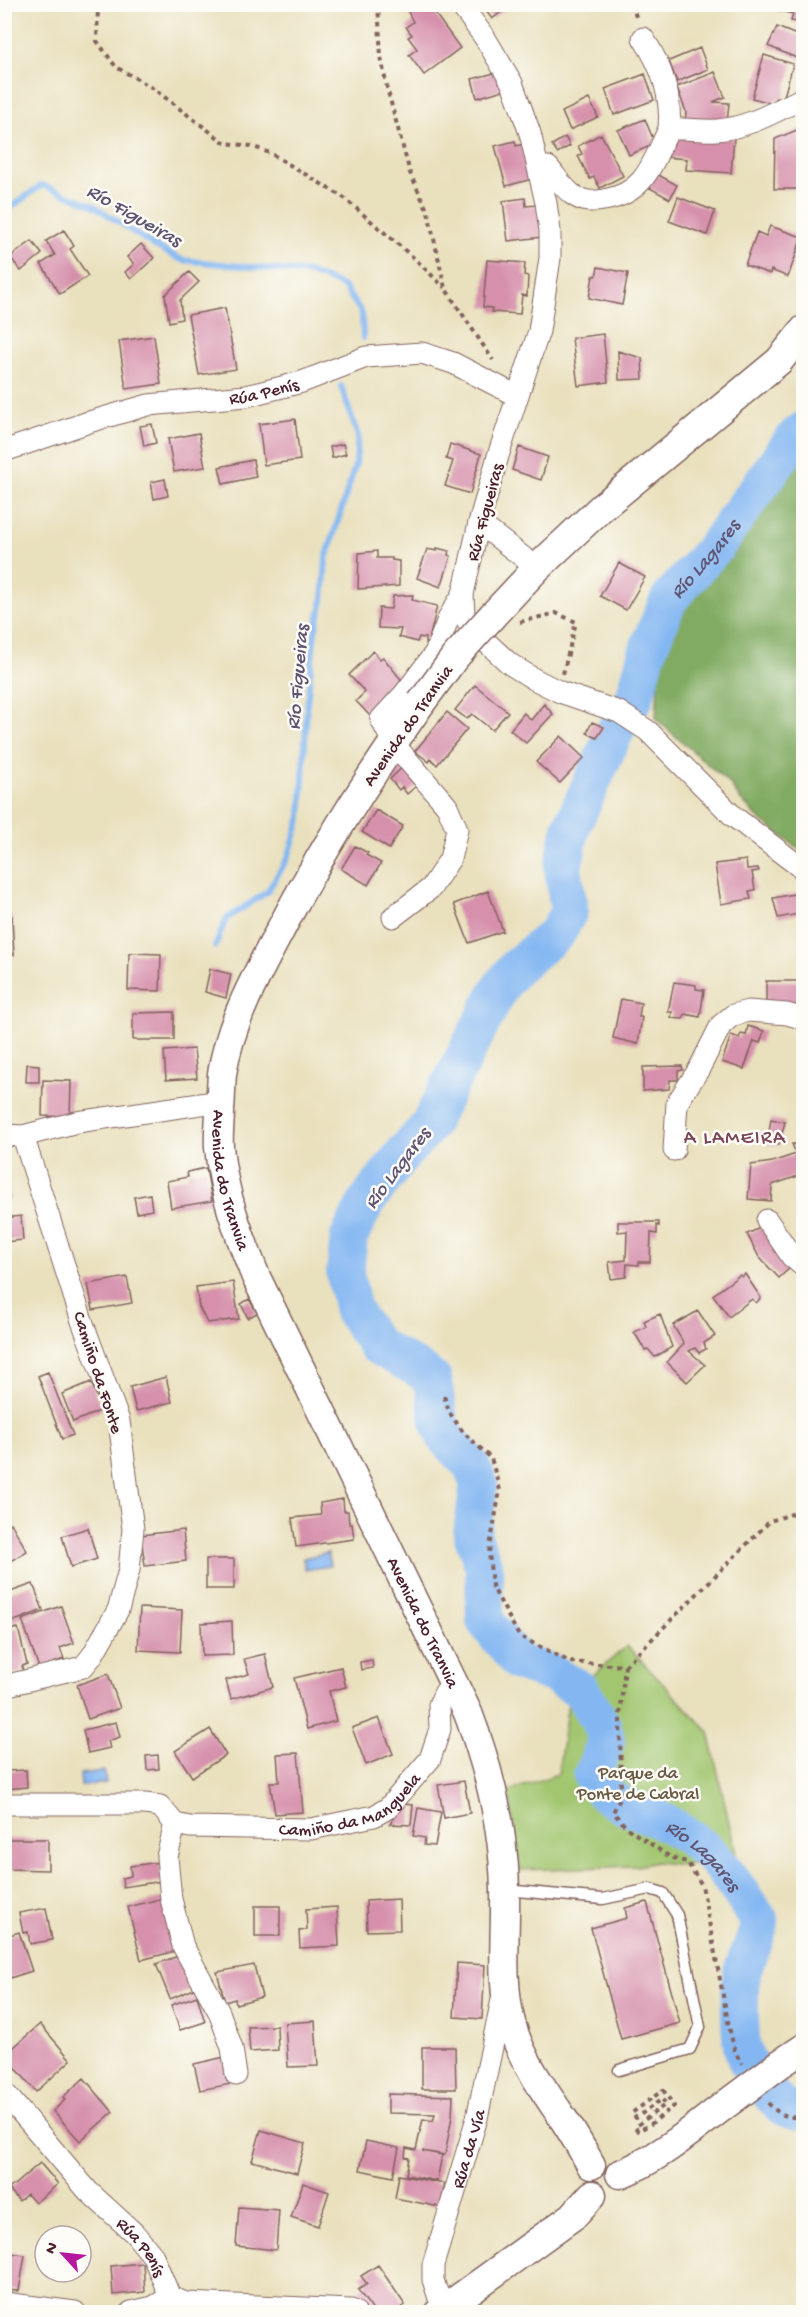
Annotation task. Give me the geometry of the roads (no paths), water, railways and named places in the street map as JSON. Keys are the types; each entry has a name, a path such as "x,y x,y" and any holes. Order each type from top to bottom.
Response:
{"main road":[{"name":"Avenida do Tranvia","path":"591,2165 574,2134 526,2063 513,2031 505,1985 505,1890 495,1795 468,1713 256,1278 235,1225 223,1178 218,1145 222,1074 229,1042 249,990 296,900 329,842 393,742 455,657 503,618 537,568 601,508 779,361 804,330"},
{"path":"620,2174 635,2168 665,2149 804,2048"},
{"path":"597,2162 611,2164 620,2174 618,2189 606,2198 592,2195 586,2188 584,2180 586,2172 591,2165 597,2162"},
{"path":"441,2311 573,2216 592,2195"}],"street":[{"name":"Rúa Figueiras","path":"460,4 485,38 513,83 539,167 550,231 550,258 539,331 512,394 463,594 464,615 473,630 510,664 554,689 619,712 648,731 733,816 804,870"},
{"path":"539,167 548,167 570,193 581,200 593,202 613,199 634,190 644,178 669,129 671,108 657,59 643,38"},
{"path":"669,129 716,130 737,127 766,116 804,96"},
{"name":"Rúa Penís","path":"4,451 148,405 246,396 302,382 366,357 422,353 453,363 512,394"},
{"path":"479,523 537,568"},
{"path":"393,917 431,888 450,859 456,829 447,806 393,742 381,719 405,693 435,653 449,617 463,594"},
{"path":"674,1150 677,1103 699,1069 722,1025 733,1015 748,1011 787,1014 804,1019"},
{"path":"14,1136 77,1122 221,1101"},
{"name":"Camiño da Fonte","path":"4,1686 83,1667 92,1656 118,1611 129,1570 133,1529 119,1421 14,1136"},
{"path":"767,1220 792,1257 804,1267"},
{"name":"Camiño da Manguela","path":"175,1824 190,1827 311,1829 374,1816 388,1808 430,1759 440,1729 439,1705 445,1692 454,1684"},
{"path":"4,1804 145,1804 160,1806 175,1824 167,1857 171,1899 183,1946 219,2012 232,2048 236,2075"},
{"name":"Rúa da Vía","path":"441,2311 433,2280 433,2265 477,2118 505,1985"},
{"name":"Rúa Penís","path":"4,2092 88,2192 134,2233 153,2256 170,2297 186,2303 351,2310 355,2313"},
{"path":"131,2313 153,2307 170,2297"},
{"path":"4,2303 75,2313"}],"lane":[{"path":"505,1890 603,1899 650,1890 663,1893 677,1915 700,2027 690,2049 620,2070"}],"water":[{"path":"328,1553 330,1566 305,1570 303,1558"},
{"path":"104,1771 106,1783 81,1786 80,1774"}],"waterway":[{"name":"Río Figueiras","path":"4,212 42,185 93,205 153,245 182,260 310,273 343,286 362,313 363,338"},
{"name":"Río Figueiras","path":"215,947 226,919 267,892 288,858 301,817 307,704 315,631 323,600 326,559 356,463 358,436 341,386"},
{"name":"Río Lagares","path":"634,699 649,646 669,599 716,546 795,437 804,430"},
{"name":"Río Lagares","path":"618,725 571,828 563,868 569,911 557,933 516,967 499,989 428,1127 403,1154 367,1201 349,1237 345,1273 353,1311 377,1346 420,1370 433,1380 439,1421 445,1437 470,1463 479,1484 472,1534 484,1567 485,1621 518,1662 553,1674 581,1690 603,1727 606,1742 592,1776 606,1795 668,1824 705,1850 731,1879 760,1921 741,1977 740,2013 743,2050 752,2069 777,2102 792,2110 804,2110"}],"district":[{"name":"A LAMEIRA","path":"735,1136"}],"park label":[{"name":"Parque da Ponte de Cabral","path":"638,1782"}]}
